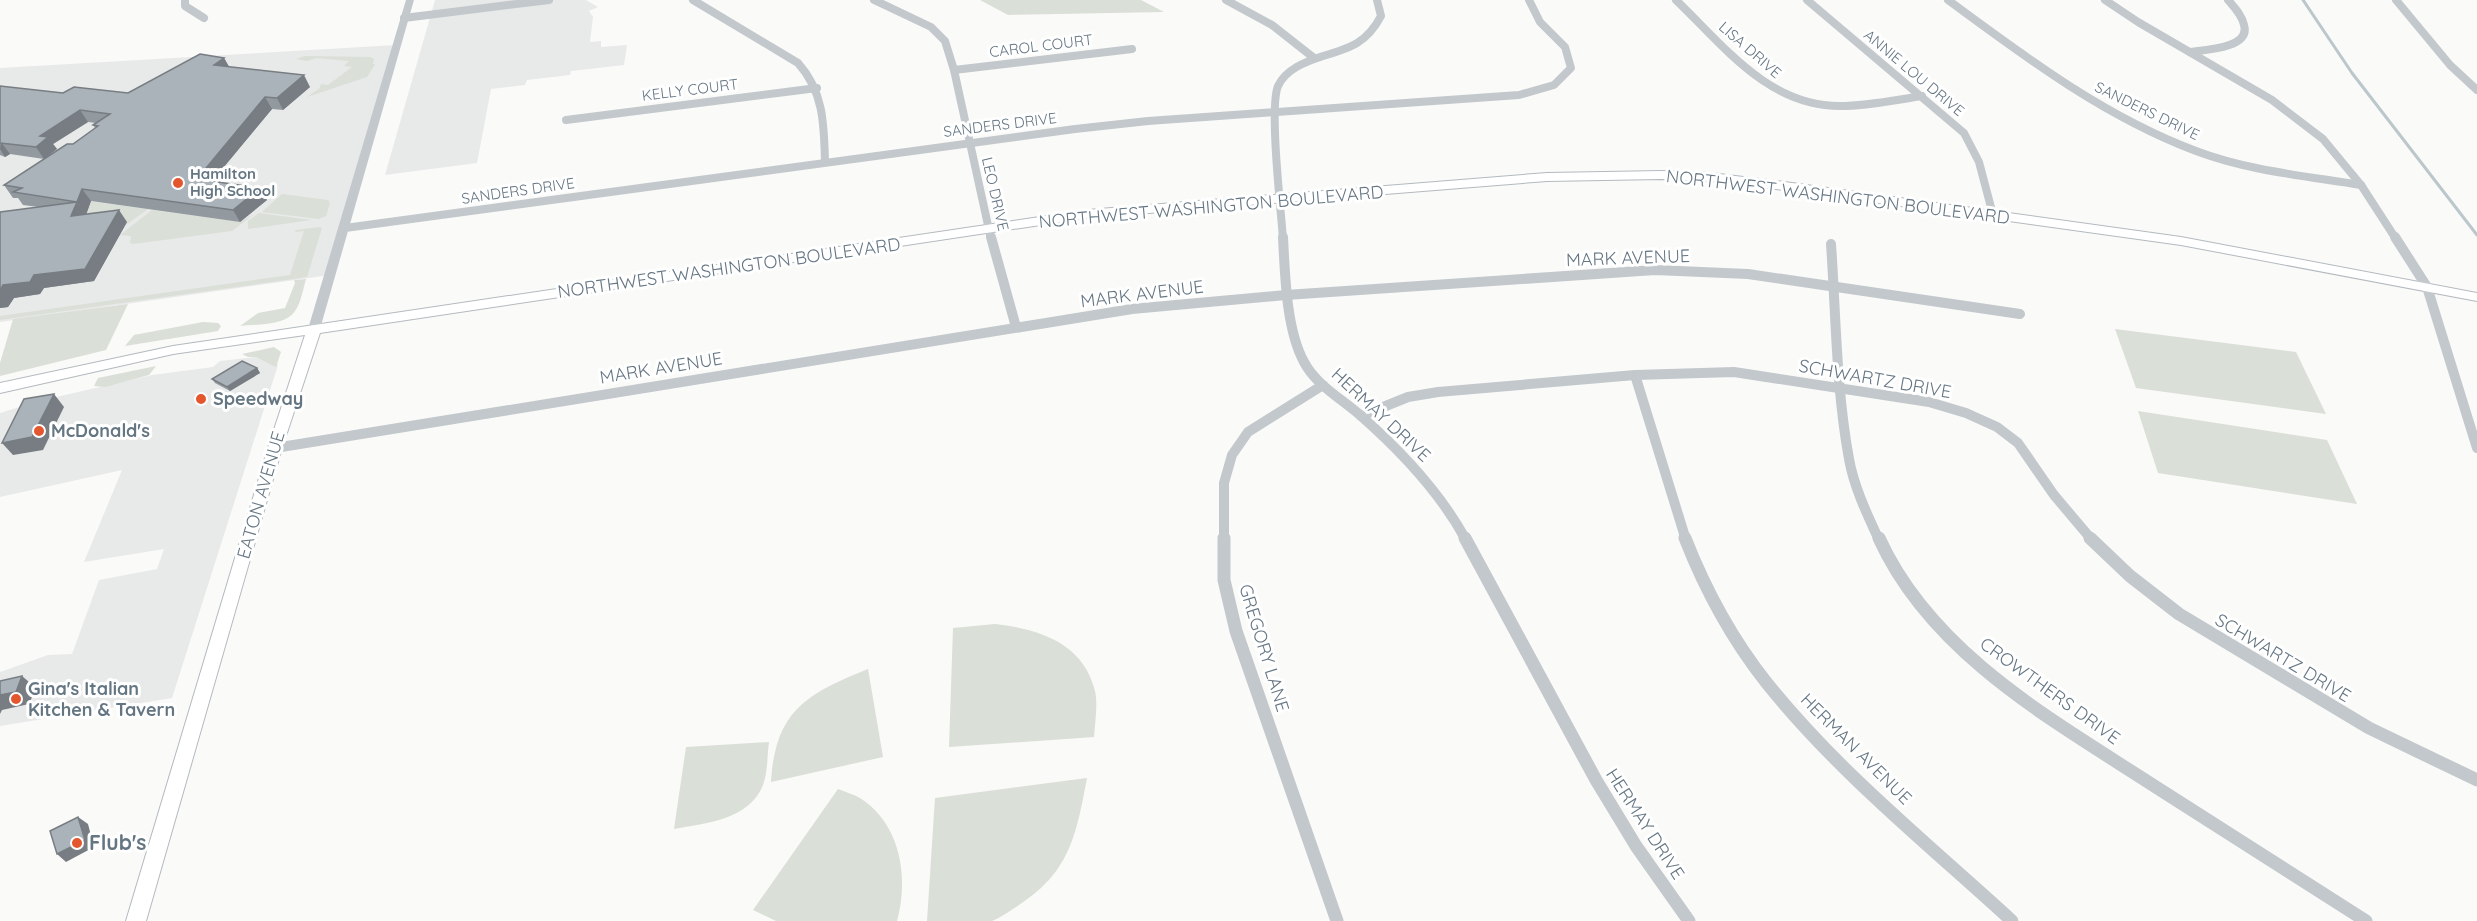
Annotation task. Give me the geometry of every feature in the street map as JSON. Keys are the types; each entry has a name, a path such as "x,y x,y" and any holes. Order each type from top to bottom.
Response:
{"main road":[{"name":"NORTHWEST WASHINGTON BOULEVARD","path":"0,388 138,357 1087,214 1547,177 1661,175 1711,177 2181,241 2477,297"},
{"name":"EATON AVENUE","path":"136,921 274,448 314,329"}],"street":[{"path":"185,0 185,6 204,18"},
{"name":"EATON AVENUE","path":"314,329 410,0"},
{"path":"404,18 549,0"},
{"path":"693,0 798,63 810,74 818,88 822,104 825,162"},
{"name":"LEO DRIVE","path":"874,0 932,27 945,41 954,70 988,230 1016,327"},
{"path":"1226,0 1272,25 1314,58"},
{"name":"HERMAY DRIVE","path":"1377,0 1381,16 1372,34 1340,51 1314,58 1283,78 1278,86 1275,113 1286,295 1296,340 1304,363 1323,385 1362,416 1426,480 1463,535 1596,780 1636,846 1689,921"},
{"name":"SANDERS DRIVE","path":"345,228 970,142 1148,121 1519,95 1554,85 1571,68 1568,48 1541,23 1529,0"},
{"name":"LISA DRIVE","path":"1677,0 1759,80 1788,97 1837,106 1862,105 1922,96"},
{"name":"ANNIE LOU DRIVE","path":"1807,0 1964,132 1974,147 1993,215"},
{"name":"SANDERS DRIVE","path":"1948,0 2052,76 2170,140 2232,161 2361,185"},
{"path":"2105,0 2272,100 2324,139 2361,185 2427,287 2477,448"},
{"path":"2190,52 2232,45 2242,39 2246,32 2244,24 2229,0"},
{"path":"2396,0 2450,65 2477,90"},
{"name":"CAROL COURT","path":"954,70 1132,49"},
{"name":"KELLY COURT","path":"566,120 818,88"},
{"name":"CROWTHERS DRIVE","path":"1831,244 1836,286 1841,389 1849,460 1862,502 1887,557 1924,609 1974,662 2060,725 2366,921"},
{"name":"MARK AVENUE","path":"274,448 1132,309 1286,295 1655,270 1748,274 2020,314"},
{"name":"SCHWARTZ DRIVE","path":"1362,416 1408,398 1438,392 1635,375 1734,372 1929,402 1966,413 1997,427 2018,443 2083,532 2130,576 2179,614 2369,728 2477,780"},
{"name":"HERMAN AVENUE","path":"1635,375 1678,520 1700,575 1729,626 1766,680 1818,742 2012,921"},
{"name":"GREGORY LANE","path":"1323,385 1248,432 1232,455 1224,483 1224,580 1236,632 1337,921"}],"shaded area":[{"path":"435,0 586,0 598,7 589,11 593,17 590,42 601,41 601,47 627,45 624,65 571,71 570,75 527,80 525,85 491,89 477,163 385,175"},
{"path":"980,0 1141,0 1164,12 1008,15"},
{"name":"Hamilton High School","path":"397,45 330,275 0,322 0,68"},
{"path":"305,56 370,57 374,59 373,64 375,64 367,77 307,97 319,89 321,84 328,85 352,67 344,66 349,61 296,59"},
{"path":"282,194 328,200 330,203 326,216 319,219 262,212"},
{"path":"79,200 148,209 126,225 127,223 80,228"},
{"path":"152,210 240,222 254,214 232,231 133,244 130,243 131,236 120,235"},
{"path":"259,213 311,220 248,229 248,221"},
{"path":"322,228 307,277 0,320 0,316 290,275 304,231 295,232 296,230"},
{"path":"306,279 299,304 291,316 278,322 240,326 258,313 285,308 295,283 294,280"},
{"path":"128,304 106,350 0,376 0,363 13,319"},
{"path":"203,322 218,323 221,326 218,331 125,346 134,335"},
{"path":"2115,329 2296,352 2326,414 2136,388"},
{"path":"274,347 281,352 276,367 256,357 242,354"},
{"path":"256,357 278,365 172,698 0,726 0,672 48,655 72,654 99,580 157,569 164,549 84,562 122,470 0,497 0,413 39,401 152,375 213,367 220,361"},
{"path":"156,366 149,375 105,387 94,386 98,378"},
{"path":"2138,411 2327,440 2357,504 2158,473"},
{"path":"995,624 1042,634 1057,641 1080,661 1089,674 1096,696 1094,737 949,747 953,628"},
{"path":"868,669 883,757 771,782 779,738 787,722 798,708 827,687"},
{"path":"769,742 765,780 748,806 713,822 674,829 686,747"},
{"path":"1087,778 1079,818 1068,852 1048,881 1034,894 992,921 927,921 935,798"},
{"path":"838,789 860,798 874,809 885,822 893,837 898,853 902,887 897,921 776,921 753,910"}],"building":[{"path":"200,54 224,58 214,65 304,75 277,98 265,97 197,179 260,188 233,210 82,189 77,202 13,192 22,188 4,185 67,144 73,144 98,126 93,125 110,114 80,110 40,136 48,137 36,147 0,143 0,86 63,93 74,87 128,93"},
{"path":"77,202 71,216 119,210 85,269 34,275 30,282 3,285 0,291 0,212"},
{"path":"242,361 257,368 227,387 212,379"},
{"path":"54,394 32,437 2,443 24,399"},
{"path":"22,676 16,692 0,695 0,681"},
{"path":"78,817 85,840 57,854 50,831"}],"waterway":[{"path":"2303,0 2352,73 2477,235"}],"place":[{"name":"Hamilton High School","path":"178,183"},
{"name":"Speedway","path":"201,399"},
{"name":"McDonald's","path":"39,431"},
{"name":"Gina's Italian Kitchen & Tavern","path":"16,699"},
{"name":"Flub's","path":"77,843"}]}
